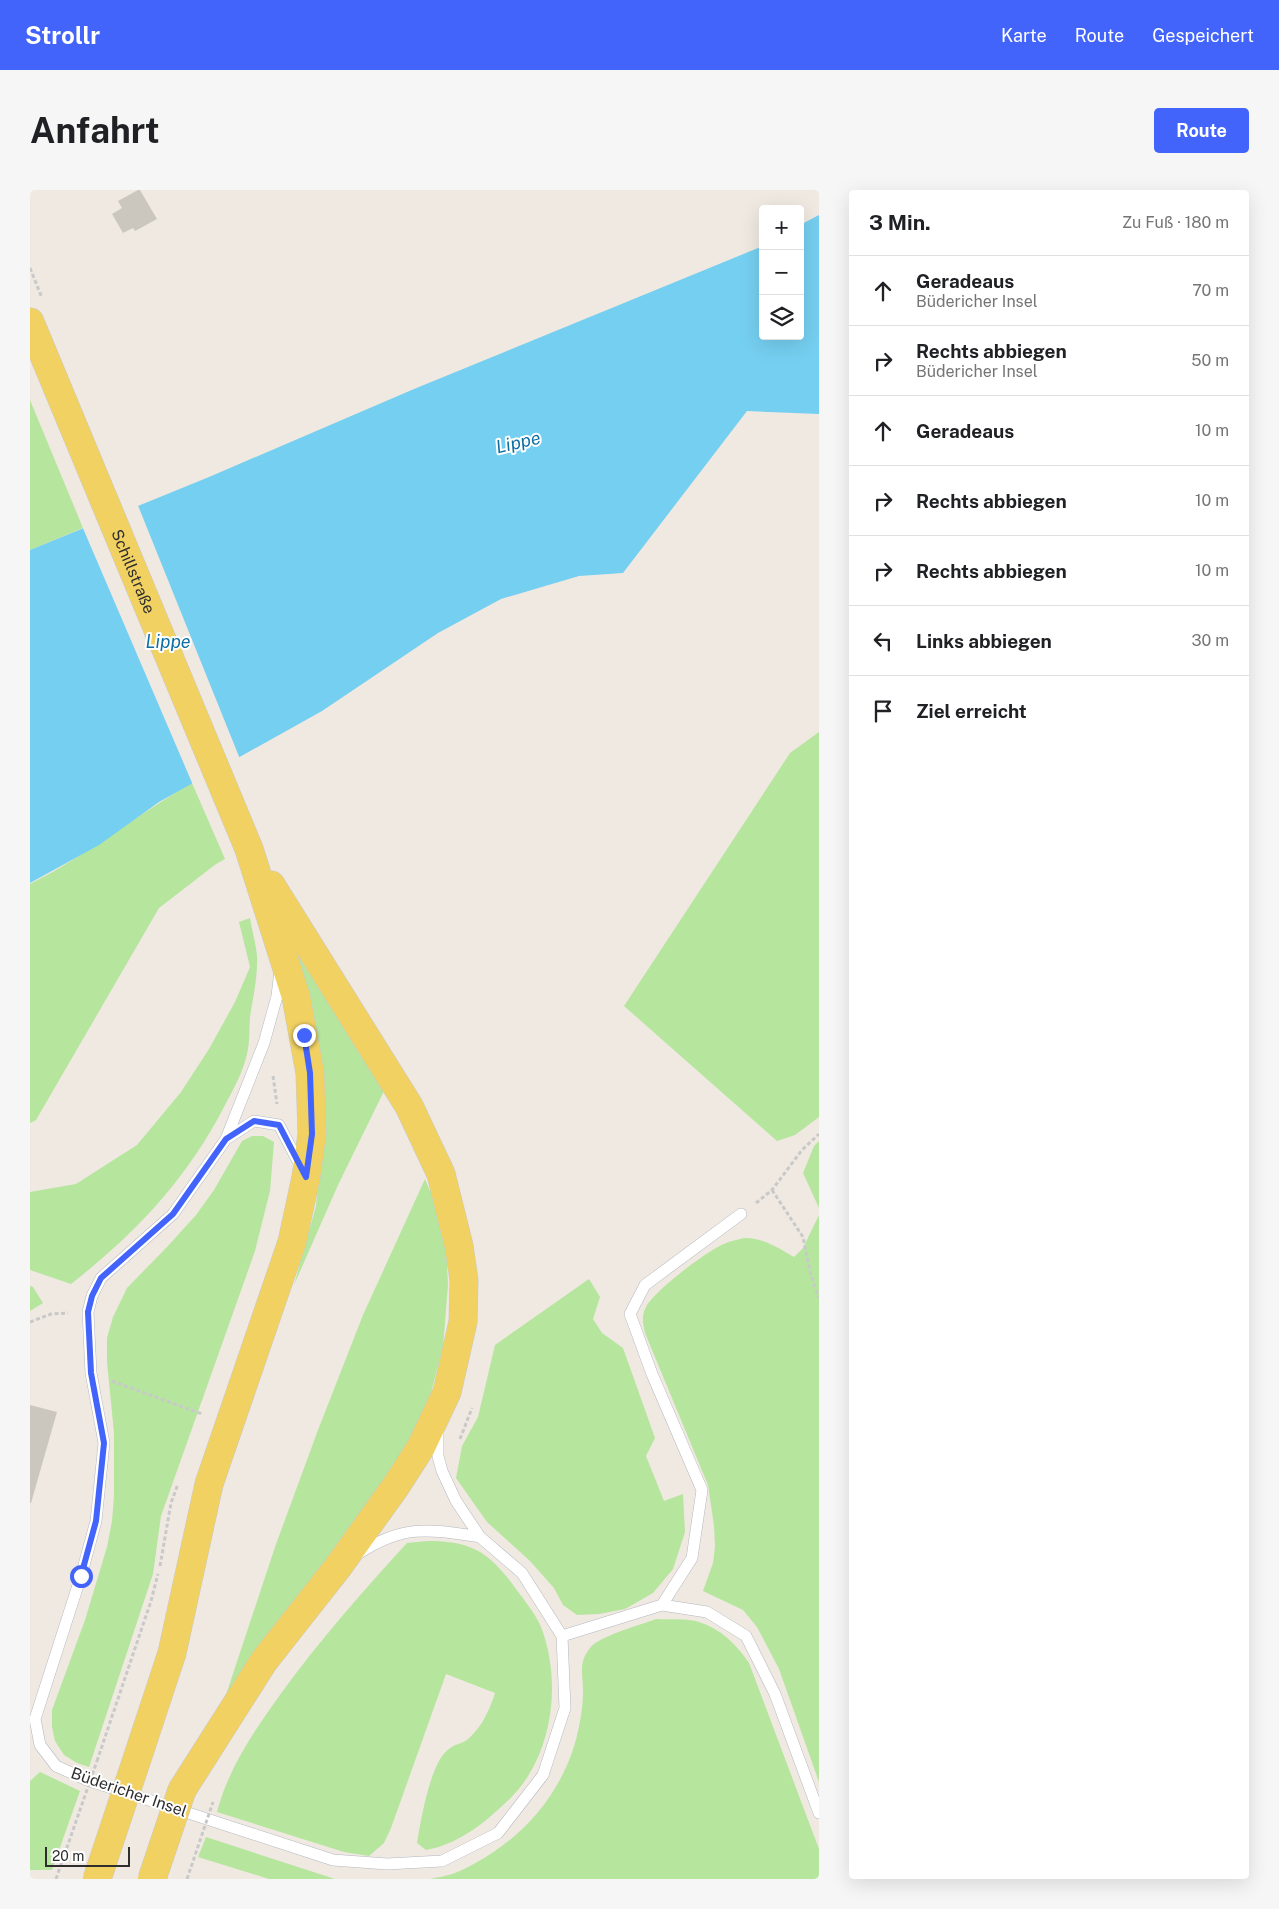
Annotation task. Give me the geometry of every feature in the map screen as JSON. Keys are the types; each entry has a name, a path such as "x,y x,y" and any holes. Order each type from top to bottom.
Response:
{"main road":[{"name":"Schillstraße","path":"30,322 249,849"},
{"path":"97,1879 172,1653 209,1484 292,1242 306,1177 312,1134 310,1073 296,997 249,849"},
{"path":"152,1879 182,1790 264,1661 338,1567 396,1486 421,1447 447,1392 463,1322 464,1280 459,1246 441,1174 408,1106 249,849"}],"lane":[{"path":"226,1139 264,1043 277,996 282,954"},
{"path":"226,1139 254,1121 279,1125 306,1177"},
{"name":"Büdericher Insel","path":"226,1139 173,1214 101,1278 92,1296 88,1312 91,1373 104,1443 96,1521 79,1585 35,1719 40,1745 56,1766 87,1780 333,1860 387,1864 442,1860 498,1833 543,1775 564,1708 562,1636"},
{"path":"662,1605 692,1558 702,1490 652,1374 630,1314 645,1285 741,1214"},
{"path":"447,1392 438,1432 438,1456 442,1471 456,1501 480,1537 522,1573 562,1636 662,1605 707,1612 746,1636 776,1694 819,1813"},
{"path":"338,1567 372,1544 403,1532 435,1530 480,1537"}],"path":[{"path":"264,1043 275,1083 279,1125"},
{"path":"741,1214 772,1190 802,1150 819,1134"},
{"path":"772,1190 803,1237 811,1276 819,1298"},
{"path":"30,1322 51,1314 88,1312"},
{"path":"91,1373 202,1414"},
{"path":"56,1879 97,1761"},
{"path":"187,1879 213,1802"}],"green space":[{"path":"30,400 83,528 30,550"},
{"path":"819,732 819,1117 795,1135 777,1141 624,1006 790,753"},
{"path":"192,783 225,859 159,908 36,1120 30,1123 30,884 92,848"},
{"path":"250,918 257,964 248,1049 237,1081 209,1133 176,1182 158,1204 117,1245 71,1284 30,1270 30,1192 76,1184 137,1145 181,1092 209,1049 235,1002 250,967 239,922"},
{"path":"299,954 385,1089 338,1185 294,1285 316,1206 321,1152 294,958"},
{"path":"252,1136 263,1136 274,1142 270,1191 255,1251 161,1516 153,1574 89,1767 77,1763 64,1755 55,1741 52,1727 52,1710 85,1620 107,1547 112,1521 114,1433 107,1362 107,1338 113,1317 127,1288 196,1215 214,1190 242,1141"},
{"path":"819,1141 819,1208 803,1173 814,1146"},
{"path":"425,1179 430,1191 435,1189 446,1246 448,1285 443,1347 420,1426 361,1518 288,1608 256,1651 219,1716 275,1547 318,1430 363,1315"},
{"path":"819,1215 819,1782 779,1669 757,1627 743,1610 703,1591 713,1563 715,1547 708,1485 645,1333 643,1314 646,1307 659,1291 707,1253 726,1243 744,1238 757,1239 794,1257 803,1248"},
{"path":"589,1279 600,1297 593,1319 602,1333 623,1348 655,1438 646,1456 664,1501 683,1494 685,1532 673,1569 653,1593 625,1609 599,1614 577,1615 563,1605 554,1588 530,1561 487,1522 456,1478 462,1446 478,1417 495,1345"},
{"path":"30,1286 33,1287 43,1303 30,1311"},
{"path":"428,1541 457,1543 489,1558 507,1577 533,1612 541,1627 547,1645 552,1683 549,1723 537,1759 520,1787 492,1815 461,1837 444,1845 426,1850 417,1843 426,1797 438,1763 447,1751 468,1739 477,1729 488,1711 495,1693 446,1674 391,1828 384,1843 369,1856 344,1852 217,1812 228,1779 244,1749 262,1720 296,1673 342,1616 407,1543"},
{"path":"656,1619 689,1620 707,1625 727,1638 749,1663 819,1849 819,1879 430,1879 455,1873 492,1853 509,1841 538,1813 560,1779 576,1741 582,1706 582,1673 586,1653 602,1639"},
{"path":"40,1772 80,1791 52,1870 30,1870 30,1781"},
{"path":"206,1837 335,1879 269,1879 198,1857"}],"water":[{"name":"Lippe","path":"819,215 819,414 747,411 623,573 579,576 501,599 438,633 322,711 159,802 99,845 30,883 30,550 209,477 414,389 759,248 759,340 804,340 804,223"}],"pier":[{"path":"137,503 240,759 193,785 82,526"}],"building":[{"path":"140,190 157,219 135,231 133,228 123,233 112,214 122,208 118,201"},
{"path":"30,1405 57,1412 31,1503 30,1503"}],"route":[{"path":"81,1576 96,1521 104,1443 91,1373 88,1312 92,1296 101,1278 173,1214 226,1139 254,1121 279,1125 306,1177 312,1134 310,1073 304,1035"}]}
